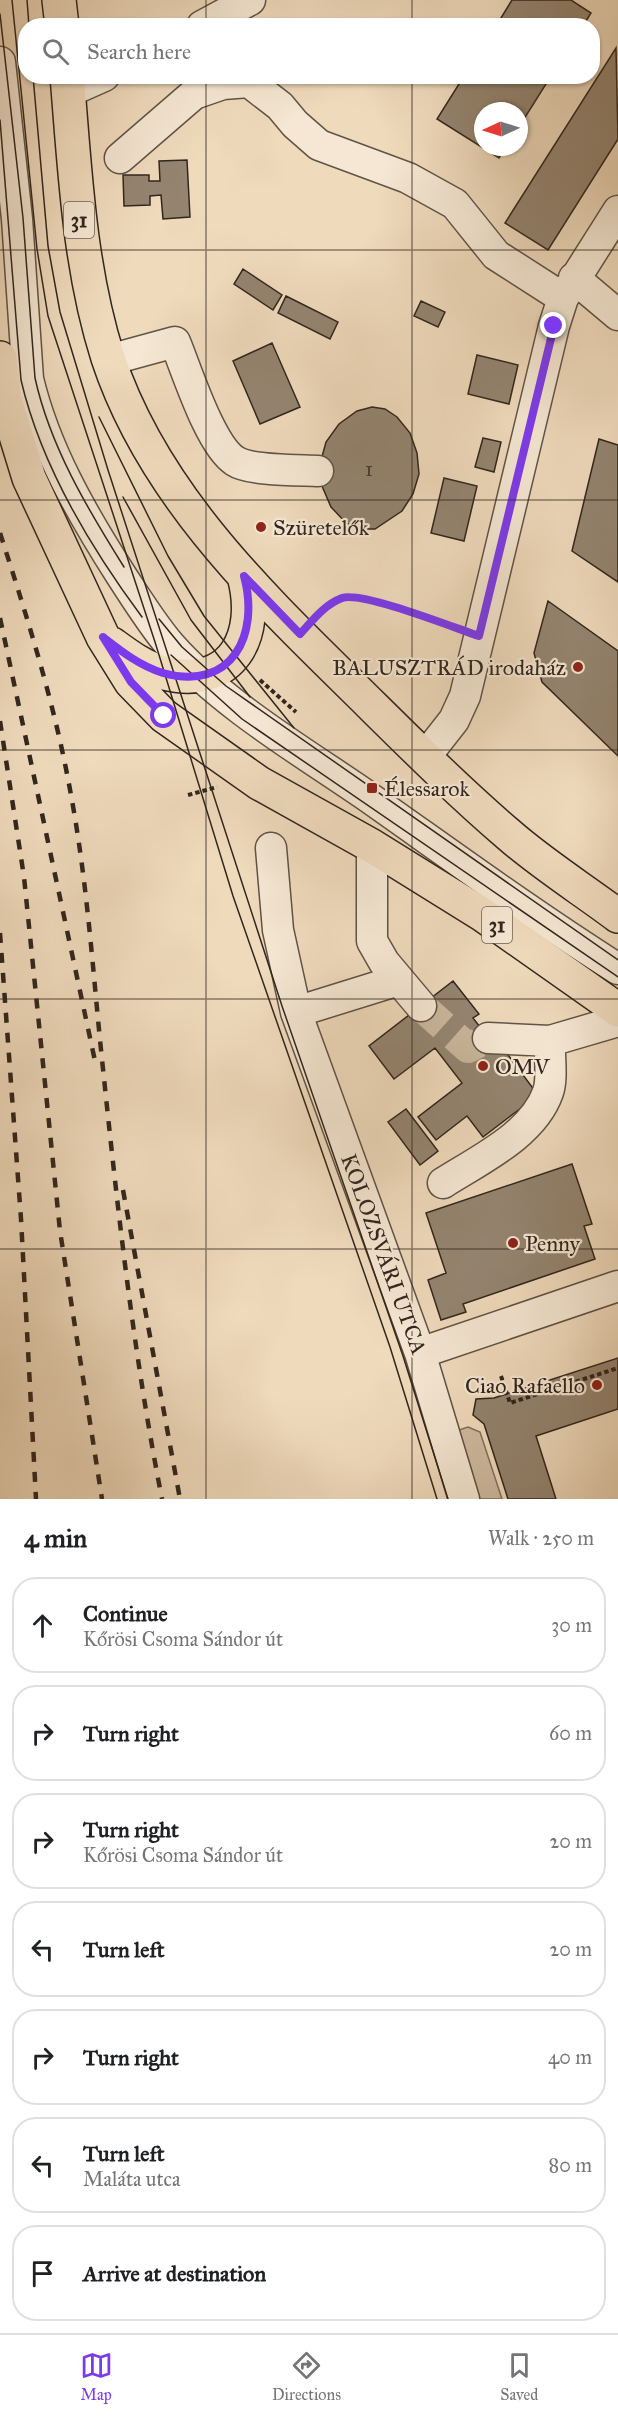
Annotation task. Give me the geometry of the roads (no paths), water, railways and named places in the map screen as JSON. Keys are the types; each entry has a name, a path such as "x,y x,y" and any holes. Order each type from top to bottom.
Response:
{"main road":[{"path":"59,0 61,18"},
{"name":"31","path":"67,84 81,237 93,307 109,360 136,427 166,477 204,530 244,576 425,757 510,836 618,916"},
{"name":"31","path":"0,358 5,400 29,478 103,637 131,682 164,716 259,783 372,846 483,915 618,1010"},
{"path":"103,637 131,658 154,670 193,677 203,675 225,665 242,644 249,618 250,598 244,576"}],"street":[{"path":"217,18 250,0"},
{"path":"0,62 17,219 28,379 45,438 99,540 135,596 170,645 203,675 300,750 618,969"},
{"path":"120,158 194,94 223,84"},
{"path":"252,84 280,106 295,124 319,145 408,178 455,204 496,255 569,288 618,315"},
{"path":"425,757 454,720 461,704 554,326 569,288 618,211"},
{"path":"109,360 176,342 215,438 236,462 265,468 318,471"},
{"path":"372,846 372,941 399,980 421,1006"},
{"name":"KOLOZSVÁRI UTCA","path":"271,848 278,930 296,1012 420,1353 464,1499"},
{"path":"296,1012 399,980"},
{"path":"488,1038 549,1041 618,1021"},
{"path":"443,1183 492,1152 534,1119 549,1091 549,1041"},
{"path":"420,1353 618,1286"}],"tunnel":[{"path":"421,1006 468,1048 488,1038"}],"tram line":[{"path":"12,0 18,60"},
{"path":"27,0 28,18"},
{"path":"0,14 23,218 35,378 50,428 71,476 124,567"},
{"path":"20,84 37,249 48,316 155,642 233,896 390,1347 437,1499"},
{"path":"34,84 48,246 60,312 108,470 282,1006 403,1356 448,1499"},
{"path":"0,120 21,380 30,412 54,474 86,534 142,617"},
{"path":"99,417 168,556 204,616 294,728"},
{"path":"123,497 191,620 250,697"},
{"path":"159,619 182,647 226,686 618,960"},
{"path":"171,655 242,719 618,977"}],"railway":[{"path":"0,533 49,695 65,761 76,825 126,1270 142,1385 162,1499"},
{"path":"0,618 95,1061"},
{"path":"0,721 24,877 60,1231 102,1499"},
{"path":"0,933 21,1219 36,1499"},
{"path":"123,1190 180,1499"}],"place":[{"name":"Szüretelők","path":"261,527"},
{"name":"BALUSZTRÁD irodaház","path":"578,667"},
{"name":"Élessarok","path":"372,788"},
{"name":"OMV","path":"483,1066"},
{"name":"Penny","path":"513,1243"},
{"name":"Ciao Rafaello","path":"597,1385"}]}
